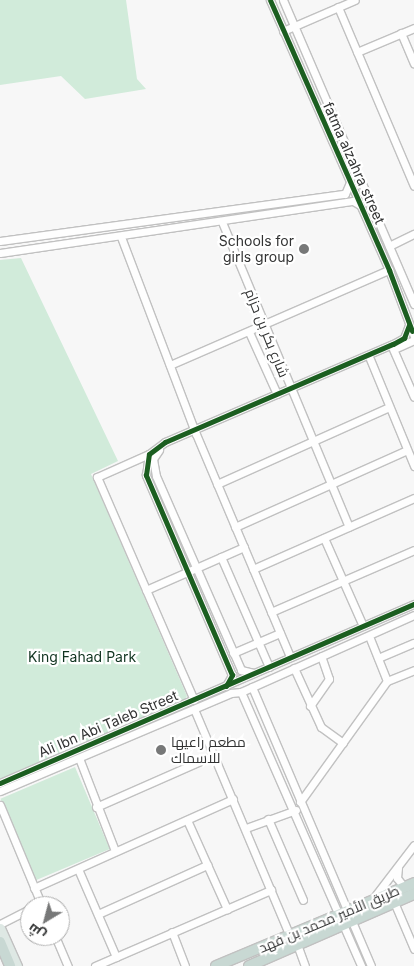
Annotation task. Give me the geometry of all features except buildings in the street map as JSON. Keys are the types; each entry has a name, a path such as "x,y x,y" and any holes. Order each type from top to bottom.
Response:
{"highway":[{"name":"طريق الأمير محمد بن فهد","path":"216,966 409,885"},
{"name":"طريق الأمير محمد بن فهد","path":"249,966 298,947 414,894"},
{"path":"0,942 10,966"},
{"path":"0,955 5,966"}],"main road":[{"path":"0,926 17,966"}],"street":[{"name":"fatma alzahra street","path":"270,0 389,270 414,338"},
{"path":"283,0 412,294 414,304"},
{"path":"283,31 355,0"},
{"path":"338,7 414,184"},
{"path":"357,52 414,28"},
{"path":"402,33 414,63"},
{"path":"0,241 345,194 350,181"},
{"path":"0,253 121,237 353,201 360,206"},
{"name":"شارع بكر بن حزام","path":"222,222 349,527"},
{"path":"390,246 414,234"},
{"path":"121,237 195,432 290,657"},
{"path":"170,365 264,326 389,270"},
{"path":"394,284 405,296 412,294"},
{"path":"194,700 97,477 278,394 291,391 393,344 404,338 409,325"},
{"path":"249,332 278,394"},
{"path":"254,673 241,670 196,568 153,459 157,451 195,432 370,359 414,338"},
{"path":"393,349 414,398"},
{"path":"370,359 414,466"},
{"path":"217,484 389,407"},
{"path":"235,527 407,450"},
{"path":"149,454 146,475 232,675 226,686"},
{"path":"253,570 414,498"},
{"path":"324,538 363,626"},
{"path":"146,590 244,548"},
{"path":"271,612 414,550"},
{"path":"221,557 269,667"},
{"name":"Ali Ibn Abi Taleb Street","path":"0,783 414,604"},
{"path":"343,914 304,811 252,687 414,615"},
{"path":"233,653 280,634"},
{"path":"369,636 387,681"},
{"path":"378,658 414,643"},
{"path":"310,706 329,679 321,656"},
{"path":"294,668 321,727 343,743"},
{"path":"300,802 387,681 414,670"},
{"name":"Ali Ibn Abi Taleb Street","path":"0,791 194,709 252,687"},
{"path":"241,692 292,809 370,966"},
{"path":"194,709 246,828 290,936"},
{"path":"96,807 214,755"},
{"path":"79,758 96,807 115,851"},
{"path":"34,888 78,870 115,851 233,799"},
{"path":"0,804 37,896"},
{"path":"246,828 292,809 304,811"},
{"path":"268,819 303,900"},
{"path":"187,820 227,909"},
{"path":"371,901 414,844"},
{"path":"98,914 207,865"},
{"path":"78,870 116,957"},
{"path":"396,870 409,885"},
{"path":"95,966 271,890"},
{"path":"394,902 414,949"},
{"path":"0,926 20,915"},
{"path":"348,924 361,966"},
{"path":"172,932 185,966"},
{"path":"59,946 68,966"},
{"path":"298,947 305,966"}],"green space":[{"path":"0,0 126,0 137,79 146,89 85,99 61,76 0,85"},
{"name":"King Fahad Park","path":"21,258 118,461 91,474 187,696 183,702 0,780 0,260"},
{"path":"75,767 110,849 35,881 0,799"}],"cycle path":[{"path":"270,0 389,270 412,331"},
{"path":"226,686 232,675 146,475 149,454 165,442 393,344 404,338 409,325"},
{"path":"0,783 414,604"}],"place":[{"name":"Schools for girls group","path":"304,249"},
{"name":"مطعم راعيها للاسماك","path":"161,750"}]}
